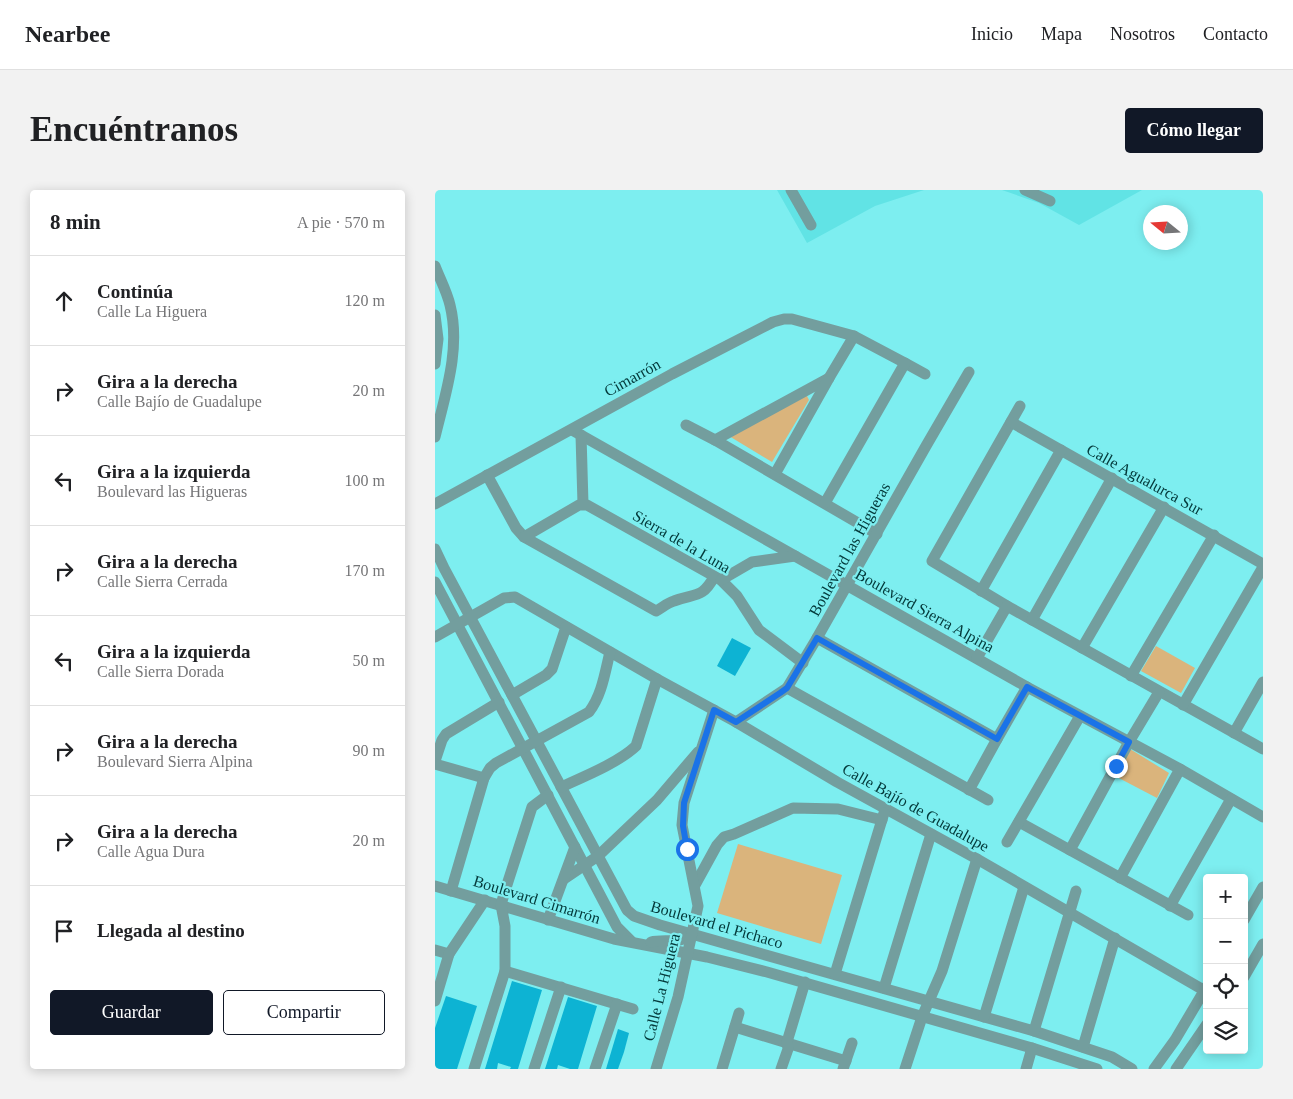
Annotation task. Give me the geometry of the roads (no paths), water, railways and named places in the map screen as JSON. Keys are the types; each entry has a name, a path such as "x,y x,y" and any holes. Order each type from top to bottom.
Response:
{"street":[{"path":"791,190 811,225"},
{"path":"1025,190 1050,201"},
{"path":"435,266 450,304 454,338 453,355 435,437"},
{"path":"435,315 437,325 435,364"},
{"name":"Cimarrón","path":"435,504 487,474 577,432 672,374 773,322 784,319 792,319 854,336 925,374"},
{"path":"775,474 854,336"},
{"path":"825,503 905,363"},
{"name":"Boulevard las Higueras","path":"736,722 787,688 969,372"},
{"path":"715,440 829,378"},
{"path":"1020,406 932,561 981,592 1263,749"},
{"name":"Calle Agualurca Sur","path":"1011,422 1214,535 1263,566"},
{"path":"686,425 775,474 877,534"},
{"path":"524,537 583,504 577,432"},
{"name":"Boulevard Sierra Alpina","path":"577,432 1027,687 1180,769 1263,818"},
{"path":"981,592 1061,450"},
{"path":"487,474 516,528 524,537 656,611 672,602 699,594 707,589 717,578 752,562 795,556"},
{"path":"1032,620 1112,478"},
{"name":"Sierra de la Luna","path":"583,504 717,578 737,596 759,630 803,663"},
{"path":"1082,648 1164,507"},
{"path":"1131,676 1214,535"},
{"name":"Boulevard el Pichaco","path":"435,549 511,695 629,913 691,934 1083,1046 1112,1057 1132,1069"},
{"path":"1183,705 1263,566"},
{"path":"435,582 617,927 635,942 683,940 691,934"},
{"name":"Calle Bajío de Guadalupe","path":"470,617 504,598 509,596 515,598 736,722 837,782 1203,987"},
{"path":"977,658 1007,606"},
{"path":"435,637 470,617"},
{"path":"511,695 547,675 552,669 566,627"},
{"path":"817,638 997,739"},
{"path":"451,891 484,778 490,768 495,763 589,712 600,692 610,652"},
{"path":"561,787 631,751 636,746 657,679"},
{"path":"1234,733 1263,682"},
{"path":"969,790 1027,687"},
{"path":"787,688 988,800"},
{"path":"1070,850 1129,742 1159,692"},
{"path":"484,778 435,762 442,740 446,734 499,702"},
{"name":"Calle La Higuera","path":"656,1069 679,996 698,906 683,826 684,803 714,710"},
{"path":"1007,842 1080,716"},
{"path":"564,879 598,856 657,800 703,747"},
{"path":"1120,878 1180,769"},
{"path":"474,1069 505,971 505,926 501,905 512,865 532,807 547,795"},
{"path":"1170,906 1231,799"},
{"path":"695,885 717,845 724,837 793,808 838,809 882,820"},
{"path":"835,974 886,808"},
{"path":"1019,822 1188,915"},
{"path":"884,988 931,834"},
{"path":"548,920 575,847"},
{"path":"905,1069 929,1001 942,971 977,859"},
{"name":"Boulevard Cimarrón","path":"435,886 614,939 635,942"},
{"path":"984,1017 1024,887"},
{"path":"1245,919 1263,887"},
{"path":"1034,1031 1068,912 1076,891"},
{"path":"435,1000 449,954 485,900"},
{"path":"1083,1046 1115,938"},
{"name":"Boulevard el Pichaco","path":"635,942 808,983 1036,1049 1097,1069"},
{"path":"1248,970 1263,944"},
{"path":"435,950 449,954"},
{"path":"505,971 633,1009"},
{"path":"781,1069 808,983"},
{"path":"534,1069 561,987"},
{"path":"1154,1069 1175,1040 1203,994"},
{"path":"595,1069 617,1004"},
{"path":"722,1069 739,1012"},
{"path":"735,1027 844,1065 852,1042"},
{"path":"1176,1069 1203,1030"},
{"path":"1026,1069 1036,1049"},
{"path":"1033,1069 1036,1049"}]}
